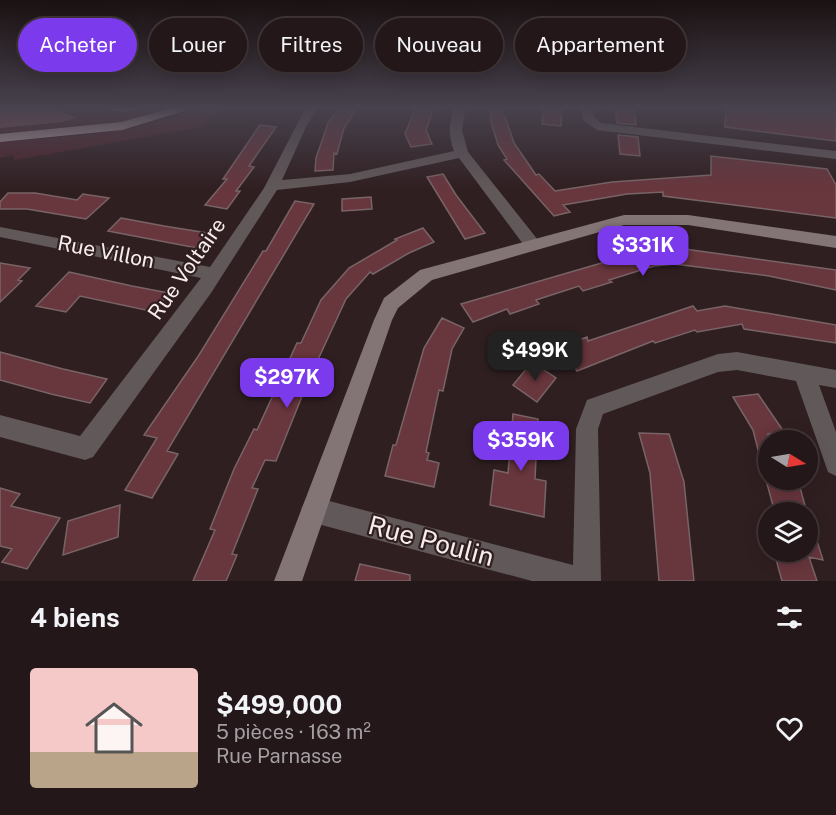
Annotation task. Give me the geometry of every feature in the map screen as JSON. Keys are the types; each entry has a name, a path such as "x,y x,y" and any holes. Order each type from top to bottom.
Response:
{"highway":[{"path":"0,138 40,134"}],"street":[{"name":"Rue Voltaire","path":"0,426 85,449 272,186 296,134"},
{"path":"455,134 462,153 532,244"},
{"path":"664,134 836,155"},
{"path":"272,186 350,178 462,153"},
{"path":"288,581 375,340 391,303 426,275 624,220 659,218 836,242"},
{"name":"Rue Villon","path":"0,232 212,273"},
{"path":"585,581 587,429 595,407 718,363 737,362 836,379"},
{"path":"804,374 836,464"},
{"name":"Rue Poulin","path":"314,510 585,581"}],"shaded area":[{"path":"162,134 15,160 13,155 0,158 0,142 76,136"}],"building":[{"path":"254,134 271,134 249,166 254,167 236,191 240,191 227,209 205,205 227,179 223,179"},
{"path":"324,134 342,134 337,154 334,153 333,170 315,171 316,158"},
{"path":"405,134 428,134 432,144 411,147"},
{"path":"495,134 511,134 514,143 536,175 539,174 555,191 612,182 711,175 711,156 827,169 836,185 836,218 663,196 663,192 627,194 563,205 570,212 554,216 504,160 507,159 498,145"},
{"path":"781,134 836,134 836,141"},
{"path":"618,135 638,137 640,156 620,154"},
{"path":"443,174 485,233 465,239 427,177"},
{"path":"8,193 35,193 77,200 83,194 109,198 86,219 27,209 0,209 0,202"},
{"path":"371,197 372,209 342,211 342,199"},
{"path":"295,201 314,204 167,451 178,454 152,498 125,490 157,438 144,435 199,355 263,251 266,251"},
{"path":"121,218 214,234 202,249 108,231"},
{"path":"423,228 434,242 409,253 373,274 370,272 346,299 309,379 276,461 265,460 252,488 258,489 232,554 237,555 226,581 193,581 215,530 210,529 234,469 254,429 257,430 297,343 301,343 321,300 349,268 397,240 395,239"},
{"path":"663,246 836,270 836,290 769,276 674,264 654,266 583,291 579,286 536,300 539,304 510,314 507,309 473,322 461,304 605,262 604,260"},
{"path":"0,263 30,268 18,280 22,281 0,302"},
{"path":"69,272 169,293 155,312 80,296 66,312 36,306"},
{"path":"693,306 697,311 725,306 836,325 836,343 744,329 742,324 697,332 695,330 655,343 653,341 577,371 570,360 563,369 551,350 587,337 588,341"},
{"path":"442,318 464,328 452,349 443,391 439,390 426,452 429,453 427,460 439,463 434,487 385,476 424,348"},
{"path":"0,352 107,379 90,403 51,394 0,380"},
{"path":"532,362 556,378 537,402 513,385"},
{"path":"758,394 783,430 758,430 758,450 753,430 733,397"},
{"path":"513,414 538,419 535,479 546,481 544,517 490,505 494,470 508,473"},
{"path":"639,433 669,434 684,482 694,581 659,581 650,473"},
{"path":"0,488 20,494 11,506 60,518 27,569 2,562 12,549 0,546"},
{"path":"769,490 801,490 804,502 772,502"},
{"path":"120,505 118,537 63,555 68,521"},
{"path":"818,544 823,560 818,559"},
{"path":"777,562 811,562 817,581 782,581"},
{"path":"360,564 410,575 410,581 355,581"}]}
